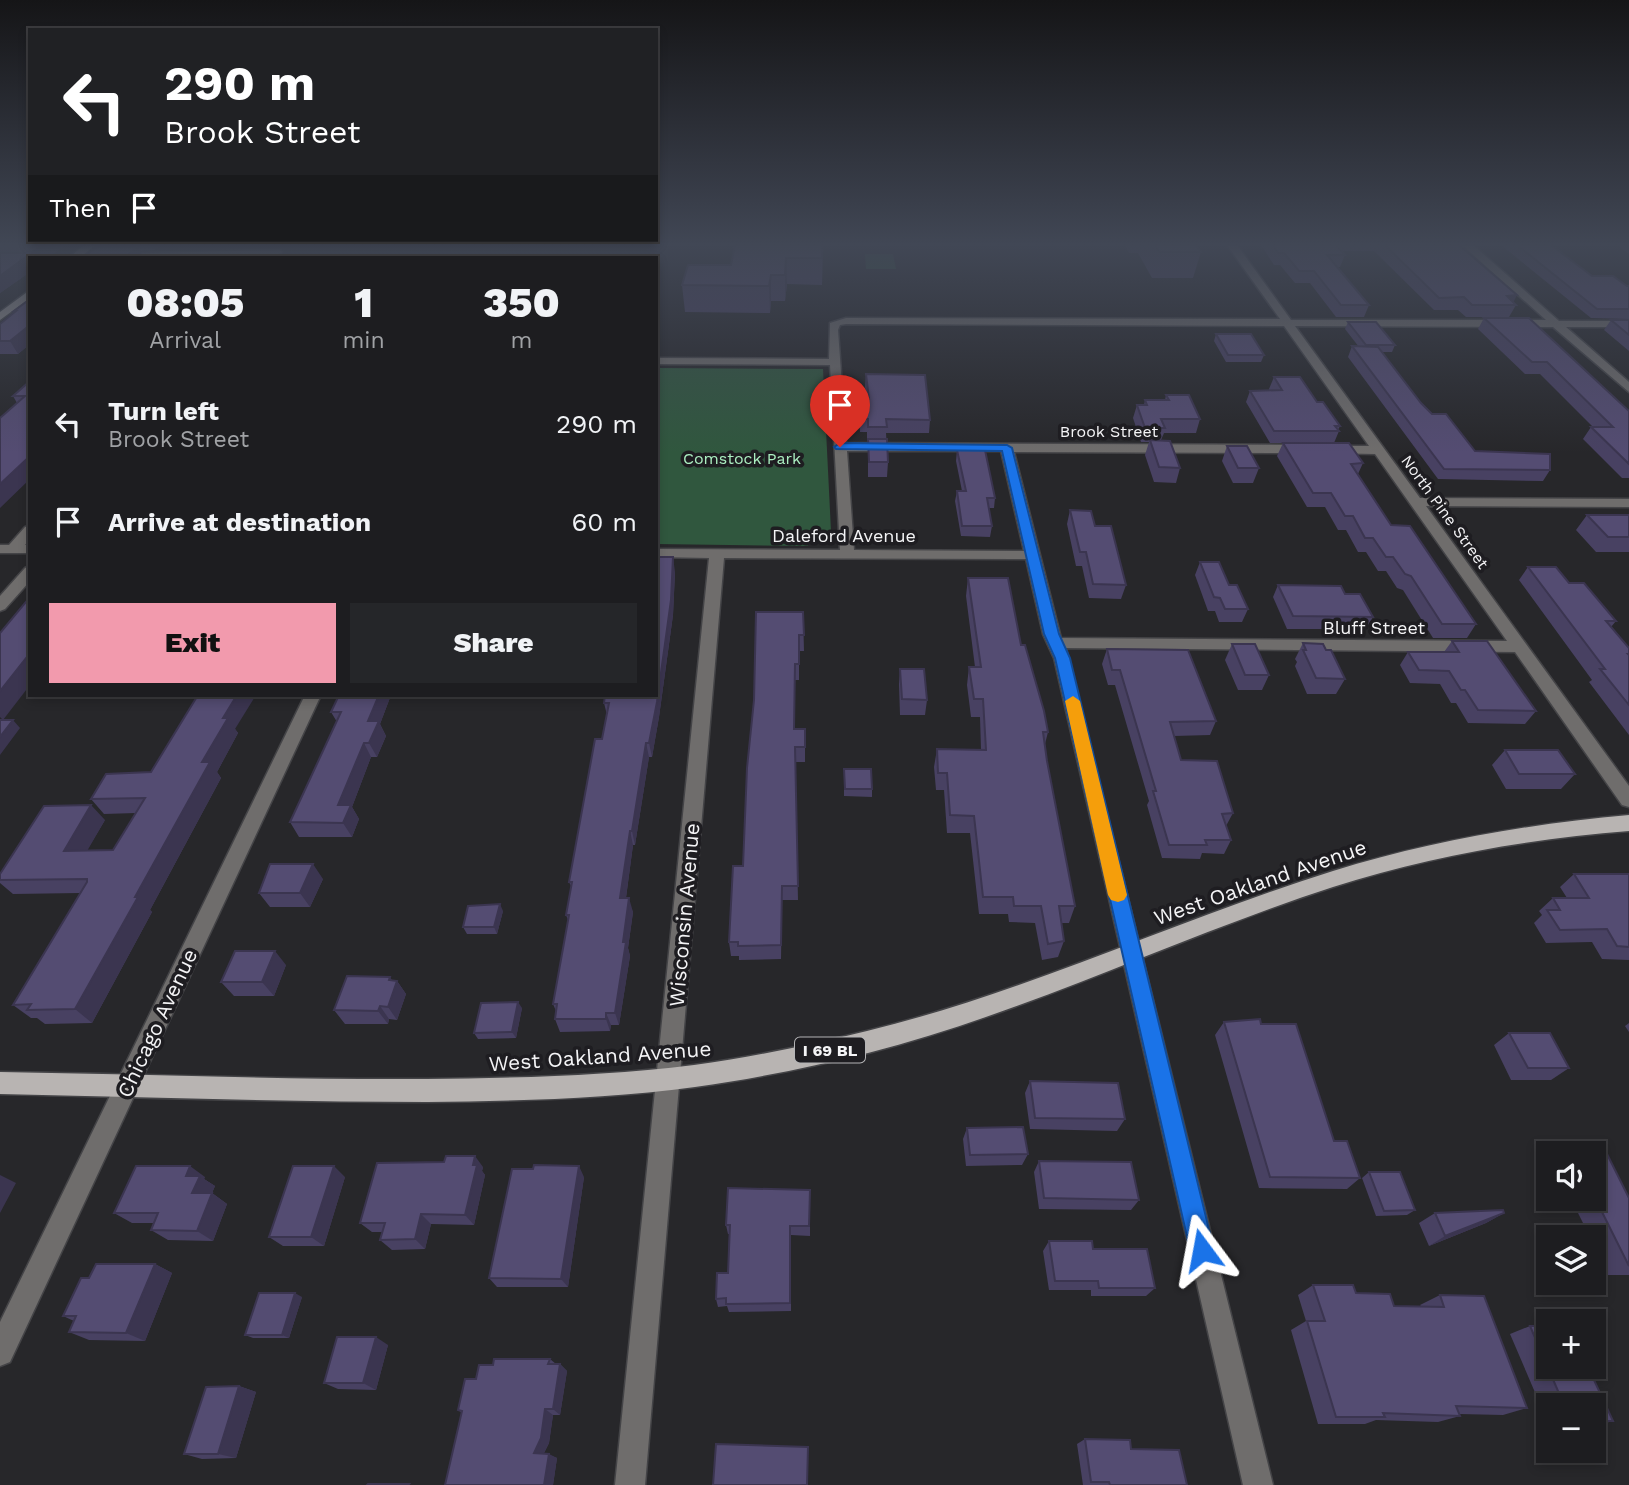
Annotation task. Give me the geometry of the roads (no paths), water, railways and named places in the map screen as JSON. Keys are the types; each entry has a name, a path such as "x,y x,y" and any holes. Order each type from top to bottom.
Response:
{"main road":[{"name":"West Oakland Avenue","path":"0,1083 161,1088 532,1089 668,1080 761,1066 873,1041 981,1011 1331,880 1396,861 1485,839 1629,823"}],"street":[{"name":"North Pine Street","path":"1282,314 1629,800"},
{"path":"1546,314 1629,388"},
{"path":"847,554 833,330 835,323 1629,324"},
{"path":"658,361 835,362"},
{"name":"Brook Street","path":"840,447 1379,450"},
{"path":"1007,448 1051,634 1057,643 1258,1485"},
{"path":"1416,502 1629,503"},
{"path":"7,549 28,532"},
{"path":"7,549 28,549"},
{"name":"Daleford Avenue","path":"658,553 1031,555"},
{"name":"Wisconsin Avenue","path":"630,1485 717,553"},
{"path":"0,606 28,573"},
{"name":"Bluff Street","path":"1057,643 1522,647"},
{"name":"Chicago Avenue","path":"0,1352 312,697"}],"park label":[{"name":"Comstock Park","path":"742,458"}]}
